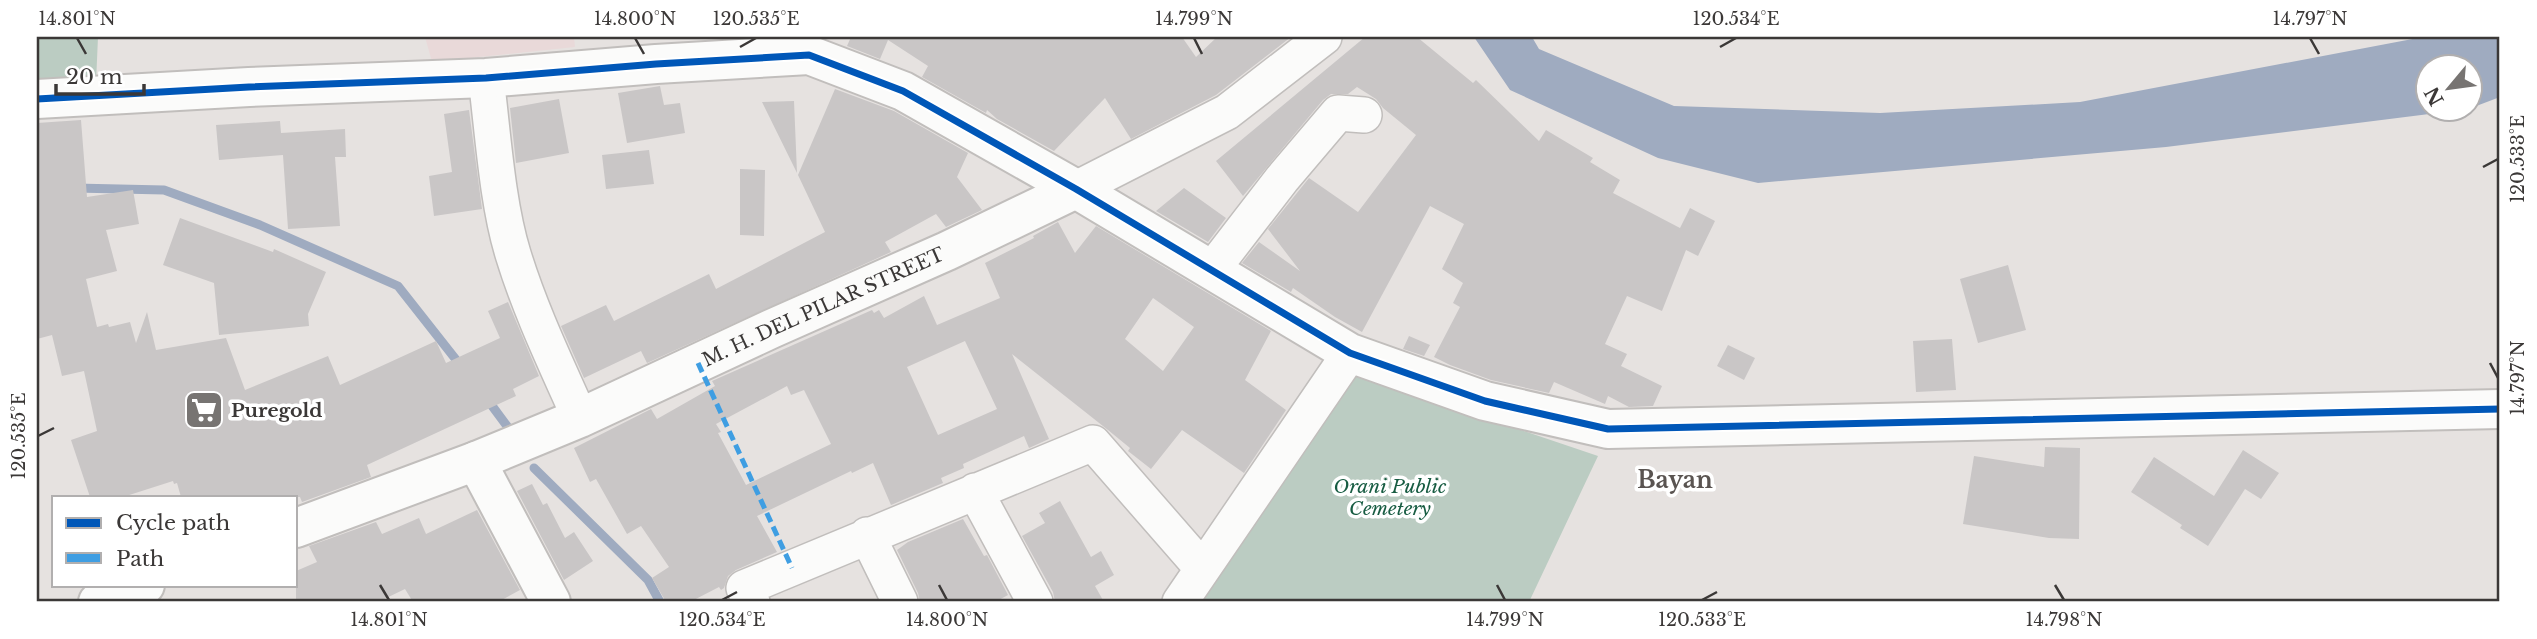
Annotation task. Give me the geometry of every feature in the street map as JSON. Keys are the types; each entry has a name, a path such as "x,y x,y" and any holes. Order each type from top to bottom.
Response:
{"street":[{"name":"M. H. DEL PILAR STREET","path":"298,527 475,461 580,418 947,251 1227,112 1324,37"},
{"path":"37,99 486,78 656,64 806,46 903,91 1076,189 1350,353 1485,401 1608,429 2500,409"},
{"path":"486,78 500,189 512,252 580,418"},
{"path":"1211,271 1282,179 1338,113 1364,115"},
{"path":"1180,602 1350,353"},
{"path":"752,602 744,589 1093,443 1202,568"},
{"path":"475,461 551,602"},
{"path":"975,491 1035,602"},
{"path":"867,536 900,602"},
{"path":"98,602 142,586"}],"shaded area":[{"path":"425,37 574,37 575,47 432,62"}],"green space":[{"path":"37,37 98,37 96,83 37,81"},
{"name":"Orani Public Cemetery","path":"1346,371 1598,456 1529,602 1193,602"}],"water":[{"path":"1474,37 1532,37 1539,49 1674,106 1880,113 2080,102 2423,37 2500,37 2500,97 2484,103 2484,52 2414,52 2414,116 2166,147 1758,183 1658,158 1510,90"}],"building":[{"path":"851,37 1182,37 1196,57 1217,37 1291,37 1216,95 1131,139 1105,98 1054,151 997,119 987,110 986,113 922,77 928,66 888,40 880,59 847,46"},
{"path":"1365,37 1417,37 1473,83 1476,80 1539,141 1546,130 1593,158 1590,162 1620,180 1613,193 1680,228 1690,208 1715,221 1698,256 1686,250 1662,311 1627,296 1605,344 1627,354 1621,366 1662,386 1653,406 1629,407 1608,396 1605,404 1554,382 1549,393 1491,380 1434,357 1460,307 1453,303 1463,283 1442,269 1464,224 1430,206 1362,332 1293,288 1291,292 1242,263 1259,242 1300,271 1268,229 1309,178 1358,212 1416,135 1376,99 1357,87 1348,94 1331,94 1323,100 1243,196 1216,161"},
{"path":"660,86 664,105 680,103 685,133 627,143 618,93"},
{"path":"835,89 894,111 968,153 957,177 982,210 946,227 936,214 885,242 891,252 647,363 641,351 584,378 561,326 606,305 614,321 709,274 716,289 825,232 798,175"},
{"path":"559,99 569,153 516,163 510,108"},
{"path":"794,101 797,173 762,102"},
{"path":"469,110 482,209 434,216 429,176 452,172 444,114"},
{"path":"81,120 87,197 133,190 139,224 106,230 117,271 86,279 97,327 130,322 136,343 147,312 156,350 226,338 245,390 328,356 340,385 436,341 446,363 500,338 488,311 508,302 539,376 513,389 516,396 367,465 371,477 302,502 298,496 181,496 177,483 174,484 173,481 126,496 90,496 71,440 97,431 84,371 62,376 52,335 37,339 37,123"},
{"path":"280,121 281,133 345,129 346,157 335,157 340,226 288,229 283,155 219,160 216,125"},
{"path":"649,150 654,184 606,189 602,155"},
{"path":"740,169 765,170 764,236 740,235"},
{"path":"1184,188 1226,218 1208,242 1156,211"},
{"path":"180,218 273,252 274,249 326,272 308,314 309,326 219,335 214,283 163,265"},
{"path":"1058,222 1075,253 1096,226 1271,331 1245,380 1286,410 1244,473 1182,430 1151,469 1128,451 1130,448 1012,354 1049,439 1029,448 1024,436 963,464 964,468 941,478 943,483 891,505 873,463 852,473 851,471 757,516 777,552 736,570 728,576 721,590 719,587 690,602 666,602 652,578 669,567 641,526 627,534 596,479 590,482 574,448 651,409 657,419 715,386 712,381 872,310 874,313 879,310 884,318 924,296 937,325 1000,298 985,263 1034,238 1033,236","holes":["1153,298 1194,327 1163,371 1125,339","965,341 997,409 938,435 907,367","787,386 791,395 804,390 831,444 746,485 718,433 721,432 716,424"]},
{"path":"2008,265 2026,330 1978,343 1960,279"},
{"path":"1409,336 1430,345 1424,356 1403,349"},
{"path":"1952,339 1956,390 1916,392 1913,341"},
{"path":"1728,345 1755,358 1744,380 1717,366"},
{"path":"2045,447 2080,448 2079,539 2049,538 1963,524 1974,456 2044,467"},
{"path":"2243,450 2279,473 2261,499 2245,489 2208,546 2180,528 2182,525 2131,492 2154,457 2214,496"},
{"path":"532,484 543,505 547,503 565,538 574,532 593,561 564,580 517,491"},
{"path":"1060,501 1091,557 1101,551 1114,575 1095,586 1104,602 1055,602 1053,592 1022,536 1045,523 1039,513"},
{"path":"477,510 520,590 498,602 413,602 405,589 378,602 296,602 298,570 317,562 309,546 376,522 382,534 419,518 426,534"},
{"path":"963,519 984,556 987,555 1008,595 995,602 920,602 897,550 908,542"}],"waterway":[{"path":"75,188 164,190 260,225 398,286 461,366"},
{"path":"487,399 507,426"},
{"path":"534,468 648,580 660,602"}],"marked path":[{"path":"698,363 792,568"}],"cycle path":[{"path":"37,99 486,78 809,55 903,91 1076,189 1350,353 1485,401 1608,429 2500,409"}],"place":[{"name":"Puregold","path":"204,410"}],"district":[{"name":"Bayan","path":"1675,480"}]}
